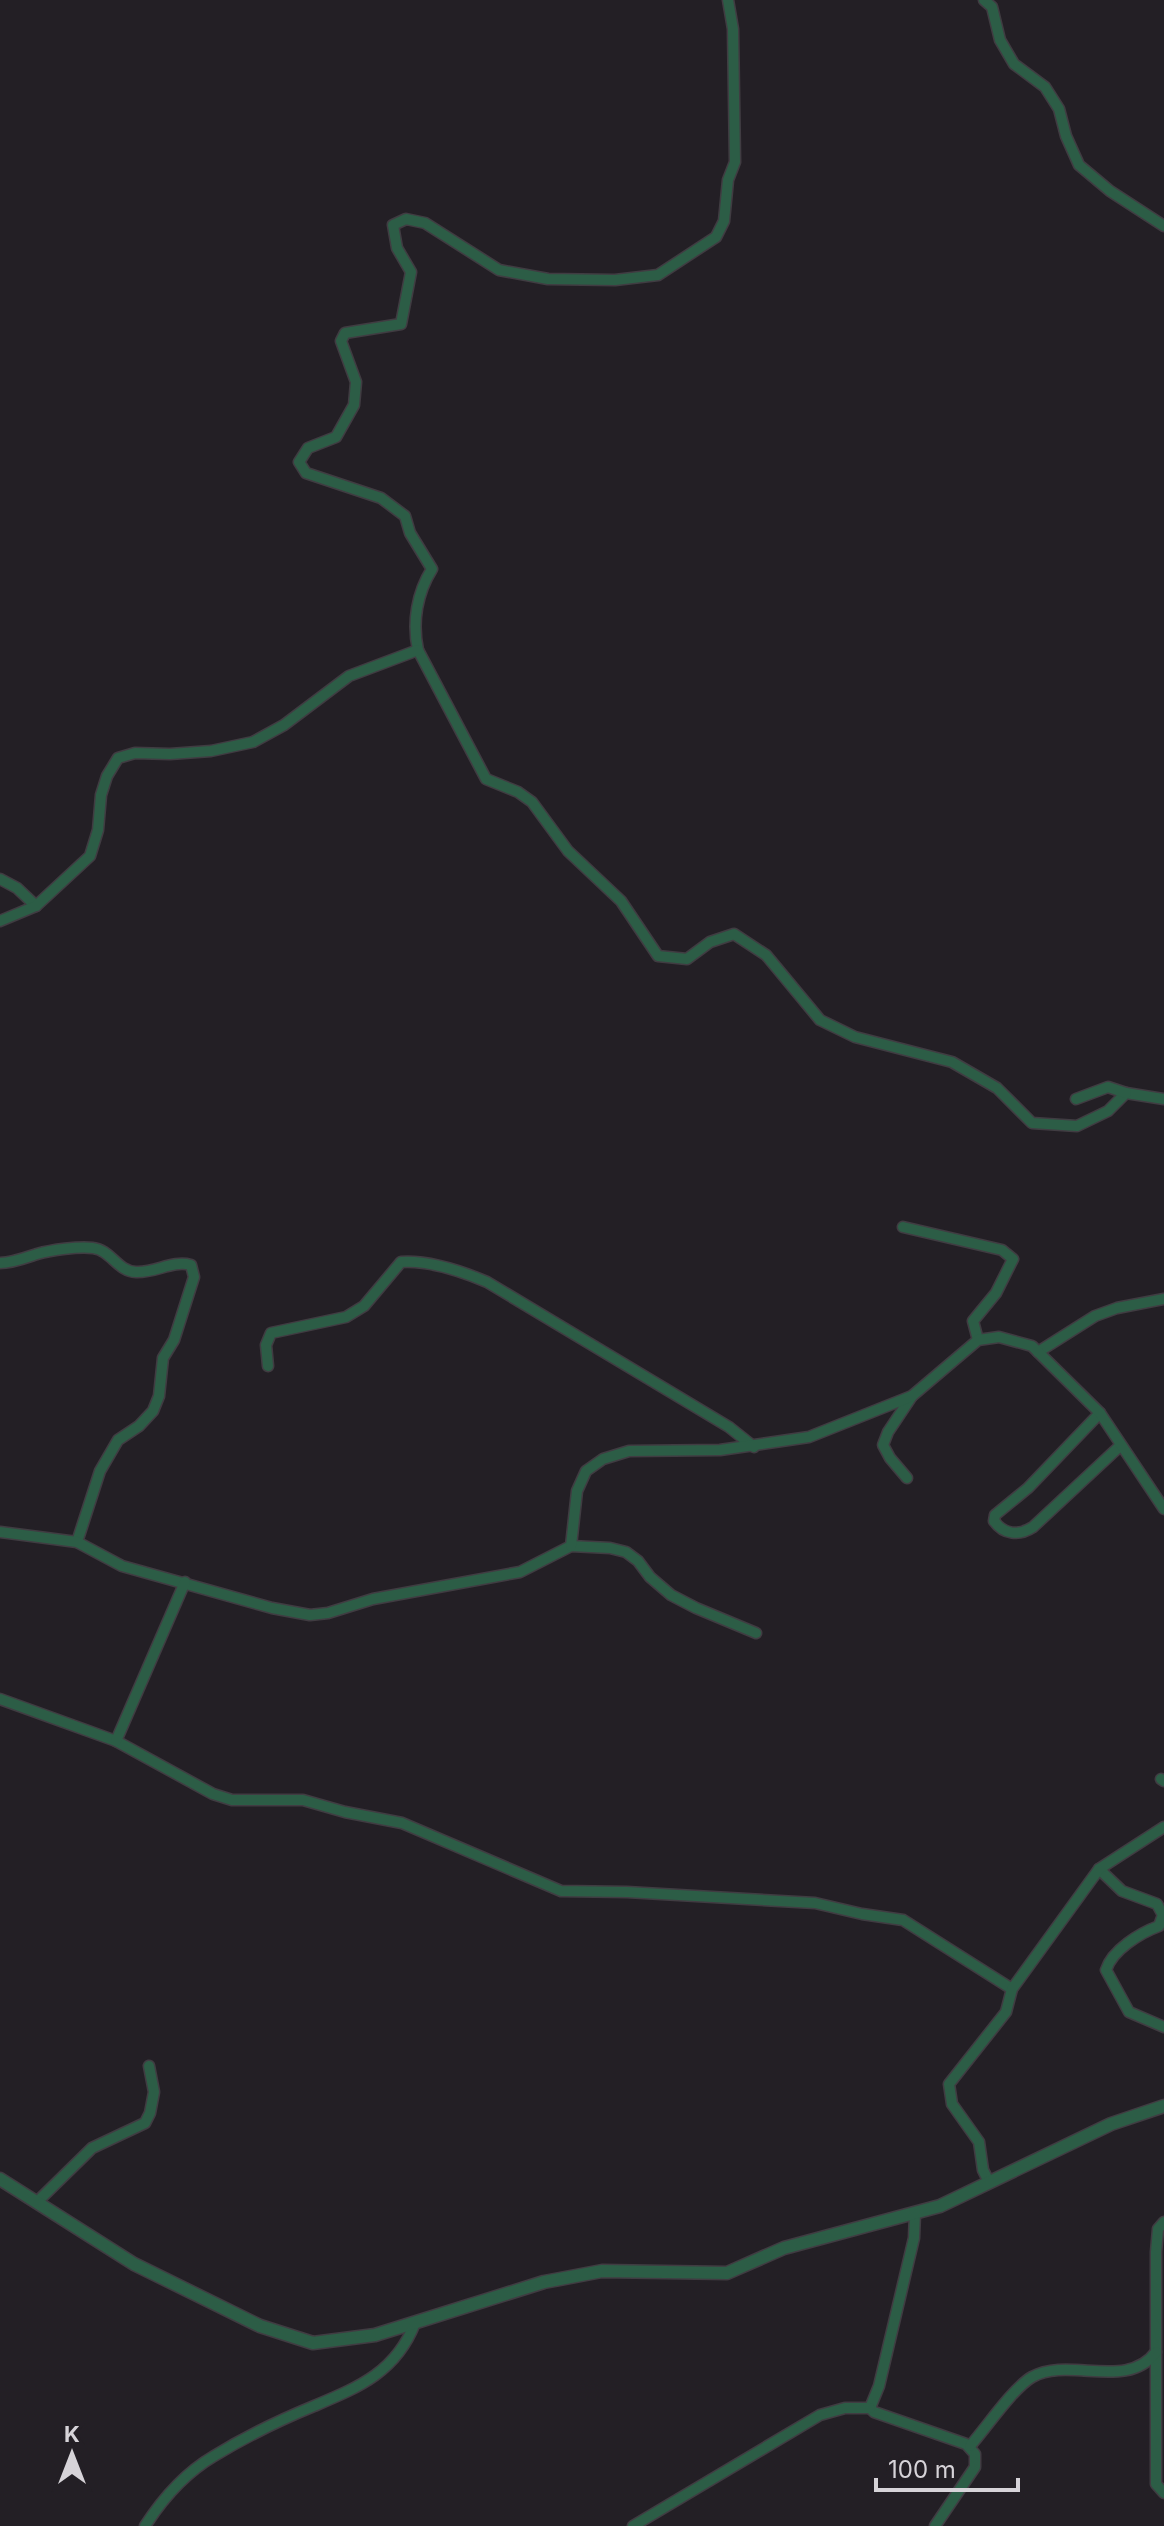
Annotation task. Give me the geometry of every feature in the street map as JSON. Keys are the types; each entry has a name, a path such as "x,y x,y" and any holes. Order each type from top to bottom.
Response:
{"street":[{"path":"728,0 733,29 735,162 728,180 724,221 716,237 658,275 615,280 548,279 499,270 425,223 406,219 393,225 397,248 411,272 401,324 345,333 341,341 356,382 354,405 336,437 308,448 299,462 306,473 381,498 405,516 410,533 432,569 421,588 414,633 418,650 486,779 518,792 532,802 568,851 621,901 658,956 687,959 710,942 734,934 766,955 820,1020 855,1037 952,1062 997,1088 1032,1123 1077,1126 1108,1111 1126,1093"},
{"path":"984,0 992,7 1000,40 1014,64 1045,87 1059,109 1066,136 1079,165 1110,191 1164,226"},
{"path":"0,921 36,906 90,856 98,830 101,795 107,776 118,758 135,753 211,751 253,742 284,725 349,676 418,650"},
{"path":"0,879 17,888 36,906"},
{"path":"1076,1099 1108,1087 1164,1099"},
{"path":"903,1227 1002,1250 1013,1259 996,1293 973,1321 978,1340"},
{"path":"0,1263 48,1251 94,1248 131,1272 144,1272 180,1262 191,1265 194,1277 174,1340 163,1358 159,1396 153,1411 139,1426 118,1440 100,1471 77,1542"},
{"path":"268,1366 266,1345 271,1333 346,1317 364,1306 401,1262 412,1261 466,1273 487,1282 729,1427 754,1447"},
{"path":"1038,1352 1095,1316 1117,1308 1164,1299"},
{"path":"907,1478 883,1445 888,1432 912,1396 978,1340 999,1337 1032,1346 1100,1413 1164,1509"},
{"path":"571,1546 577,1491 586,1471 603,1459 629,1451 720,1450 809,1437 912,1396"},
{"path":"1100,1413 1028,1488 995,1515 994,1521 999,1528 1013,1534 1023,1533 1120,1446"},
{"path":"0,1532 77,1542 122,1566 272,1608 310,1615 328,1613 373,1599 520,1572 571,1546 610,1548 626,1552 638,1561 650,1577 671,1595 756,1633"},
{"path":"116,1741 185,1582"},
{"path":"0,1699 116,1741 213,1794 232,1800 303,1800 402,1823 561,1891 815,1903 903,1920 1012,1989"},
{"path":"989,2182 983,2170 979,2142 952,2104 949,2084 1006,2012 1012,1989 1099,1869 1164,1827"},
{"path":"1099,1869 1122,1891 1157,1904 1163,1915 1159,1926 1147,1930 1109,1960 1106,1970 1129,2012 1164,2027"},
{"path":"37,2202 92,2148 145,2123 154,2092 149,2066"},
{"path":"0,2179 134,2264 260,2326 313,2343 375,2335 544,2282 602,2271 727,2273 784,2248 940,2206 1111,2124 1164,2106"},
{"path":"870,2408 879,2386 914,2238 915,2213"},
{"path":"1164,2222 1158,2229 1156,2252 1160,2429 1156,2484 1164,2493"},
{"path":"145,2526 171,2490 211,2457 370,2379 396,2358 415,2323"},
{"path":"970,2446 1030,2378 1053,2371 1126,2370 1144,2363 1159,2349"},
{"path":"633,2526 820,2415 845,2408 870,2408 970,2446 975,2454 975,2467 935,2526"}]}
